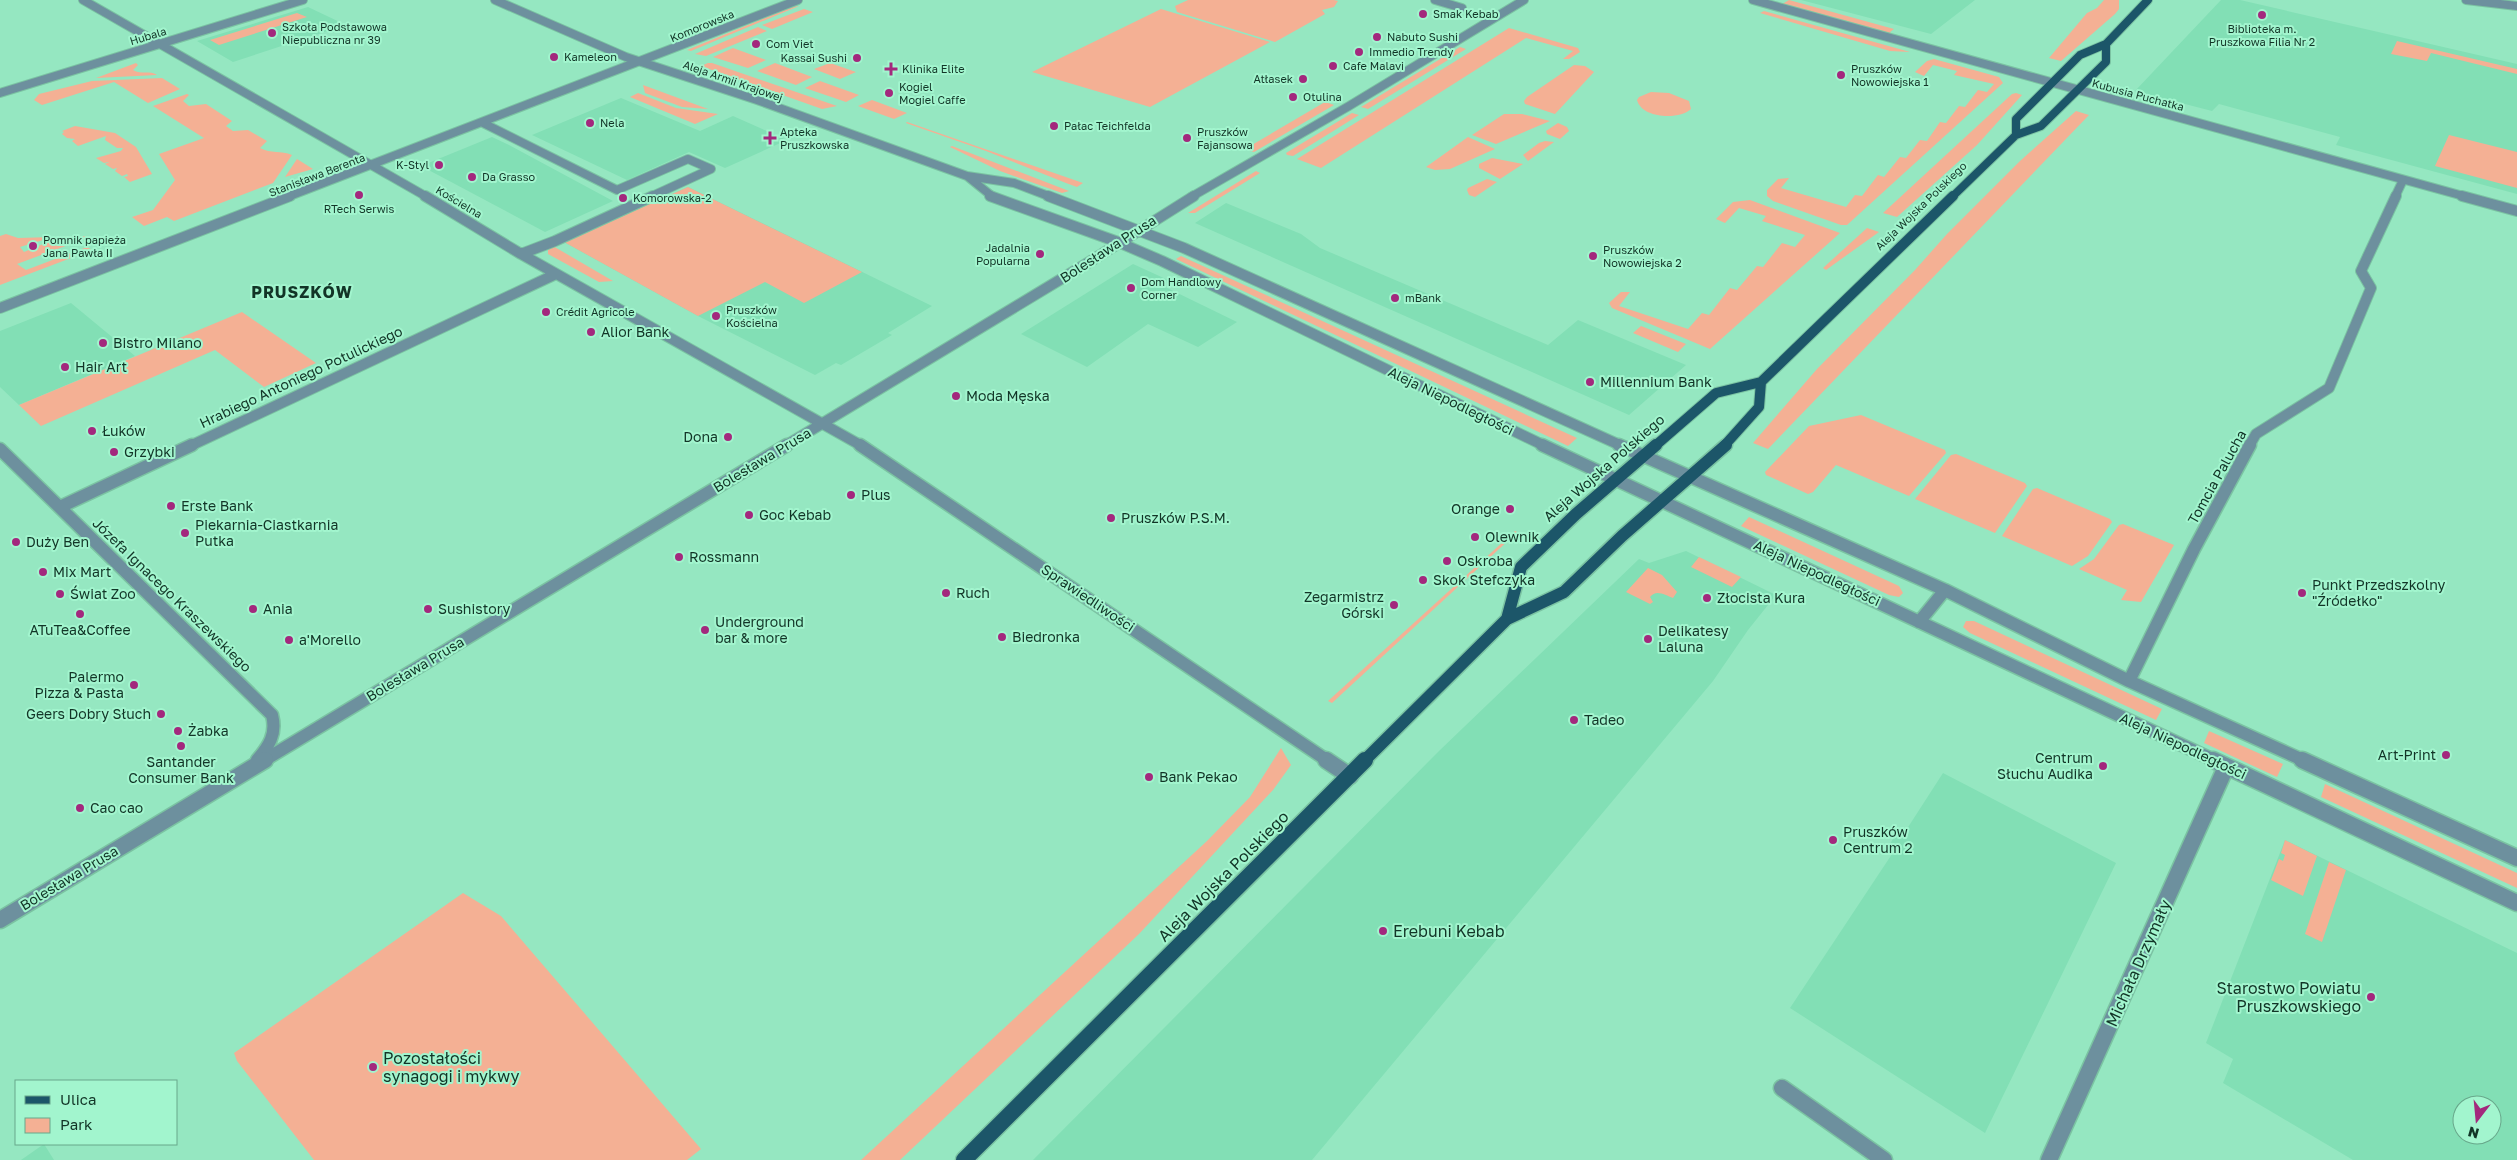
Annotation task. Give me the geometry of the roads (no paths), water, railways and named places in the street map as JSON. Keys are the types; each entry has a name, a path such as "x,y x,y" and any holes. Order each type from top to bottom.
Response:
{"main road":[{"name":"Aleja Wojska Polskiego","path":"2016,135 2016,120 2051,83 2080,56 2106,44 2148,0"},
{"name":"Aleja Wojska Polskiego","path":"1507,619 1521,567 1576,514 1716,393 1761,382 2016,135 2041,126 2078,90 2106,62 2106,44"},
{"name":"Aleja Wojska Polskiego","path":"964,1160 1507,619 1564,592 1622,536 1721,450 1760,407 1761,382"}],"street":[{"name":"Kościelna","path":"83,0 372,165 556,274 824,423"},
{"name":"Hubala","path":"0,93 303,0"},
{"name":"Aleja Armii Krajowej","path":"495,0 642,62 757,100 967,176 1014,184 1138,228"},
{"name":"Komorowska","path":"642,62 798,0"},
{"path":"1435,0 1462,8"},
{"name":"Bolesława Prusa","path":"0,920 1079,268 1138,228 1348,106 1524,0"},
{"name":"Kubusia Puchatka","path":"1753,0 2517,211"},
{"path":"2466,0 2517,6"},
{"name":"Stanisława Berenta","path":"0,308 642,62"},
{"path":"483,123 617,190 688,159 711,169 555,241 521,254"},
{"name":"Aleja Armii Krajowej","path":"967,176 990,196 1118,242"},
{"name":"Tomcia Palucha","path":"2129,681 2256,434 2329,388 2371,288 2361,271 2403,180"},
{"name":"Aleja Niepodległości","path":"1138,228 1643,456 1767,509 1944,590 2129,681 2517,858"},
{"name":"Aleja Niepodległości","path":"1118,242 1616,479 2517,903"},
{"name":"Hrabiego Antoniego Potulickiego","path":"60,506 556,274"},
{"name":"Sprawiedliwości","path":"824,423 1172,654 1350,776"},
{"name":"Józefa Ignacego Kraszewskiego","path":"0,449 272,715 275,730 274,737 263,754 244,772"},
{"path":"1919,622 1944,590"},
{"name":"Michała Drzymały","path":"2049,1160 2226,766"},
{"path":"1782,1088 1884,1160"}],"place":[{"name":"Smak Kebab","path":"1423,14"},
{"name":"Biblioteka m. Pruszkowa Filia Nr 2","path":"2262,15"},
{"name":"Szkoła Podstawowa Niepubliczna nr 39","path":"272,33"},
{"name":"Nabuto Sushi","path":"1377,37"},
{"name":"Com Viet","path":"756,44"},
{"name":"Immedio Trendy","path":"1359,52"},
{"name":"Kameleon","path":"554,57"},
{"name":"Kassai Sushi","path":"857,58"},
{"name":"Cafe Malavi","path":"1333,66"},
{"name":"Klinika Elite","path":"891,69"},
{"name":"Pruszków Nowowiejska 1","path":"1841,75"},
{"name":"Atłasek","path":"1303,79"},
{"name":"Kogiel Mogiel Caffe","path":"889,93"},
{"name":"Otulina","path":"1293,97"},
{"name":"Nela","path":"590,123"},
{"name":"Pałac Teichfelda","path":"1054,126"},
{"name":"Apteka Pruszkowska","path":"770,138"},
{"name":"Pruszków Fajansowa","path":"1187,138"},
{"name":"K-Styl","path":"439,165"},
{"name":"Da Grasso","path":"472,177"},
{"name":"RTech Serwis","path":"359,195"},
{"name":"Komorowska-2","path":"623,198"},
{"name":"Pomnik papieża Jana Pawła II","path":"33,246"},
{"name":"Jadalnia Popularna","path":"1040,254"},
{"name":"Pruszków Nowowiejska 2","path":"1593,256"},
{"name":"Dom Handlowy Corner","path":"1131,288"},
{"name":"mBank","path":"1395,298"},
{"name":"Crédit Agricole","path":"546,312"},
{"name":"Pruszków Kościelna","path":"716,316"},
{"name":"Alior Bank","path":"591,332"},
{"name":"Bistro Milano","path":"103,343"},
{"name":"Hair Art","path":"65,367"},
{"name":"Millennium Bank","path":"1590,382"},
{"name":"Moda Męska","path":"956,396"},
{"name":"Łuków","path":"92,431"},
{"name":"Dona","path":"728,437"},
{"name":"Grzybki","path":"114,452"},
{"name":"Plus","path":"851,495"},
{"name":"Erste Bank","path":"171,506"},
{"name":"Orange","path":"1510,509"},
{"name":"Goc Kebab","path":"749,515"},
{"name":"Pruszków P.S.M.","path":"1111,518"},
{"name":"Piekarnia-Ciastkarnia Putka","path":"185,533"},
{"name":"Olewnik","path":"1475,537"},
{"name":"Duży Ben","path":"16,542"},
{"name":"Rossmann","path":"679,557"},
{"name":"Oskroba","path":"1447,561"},
{"name":"Mix Mart","path":"43,572"},
{"name":"Skok Stefczyka","path":"1423,580"},
{"name":"Ruch","path":"946,593"},
{"name":"Punkt Przedszkolny \"Źródełko\"","path":"2302,593"},
{"name":"Świat Zoo","path":"60,594"},
{"name":"Złocista Kura","path":"1707,598"},
{"name":"Zegarmistrz Górski","path":"1394,605"},
{"name":"Ania","path":"253,609"},
{"name":"Sushistory","path":"428,609"},
{"name":"ATuTea&Coffee","path":"80,614"},
{"name":"Underground bar & more","path":"705,630"},
{"name":"Biedronka","path":"1002,637"},
{"name":"Delikatesy Laluna","path":"1648,639"},
{"name":"a'Morello","path":"289,640"},
{"name":"Palermo Pizza & Pasta","path":"134,685"},
{"name":"Geers Dobry Słuch","path":"161,714"},
{"name":"Tadeo","path":"1574,720"},
{"name":"Żabka","path":"178,731"},
{"name":"Santander Consumer Bank","path":"181,746"},
{"name":"Art-Print","path":"2446,755"},
{"name":"Centrum Słuchu Audika","path":"2103,766"},
{"name":"Bank Pekao","path":"1149,777"},
{"name":"Cao cao","path":"80,808"},
{"name":"Pruszków Centrum 2","path":"1833,840"},
{"name":"Erebuni Kebab","path":"1383,931"},
{"name":"Starostwo Powiatu Pruszkowskiego","path":"2371,997"},
{"name":"Pozostałości synagogi i mykwy","path":"373,1067"}],"district":[{"name":"PRUSZKÓW","path":"302,292"}]}
